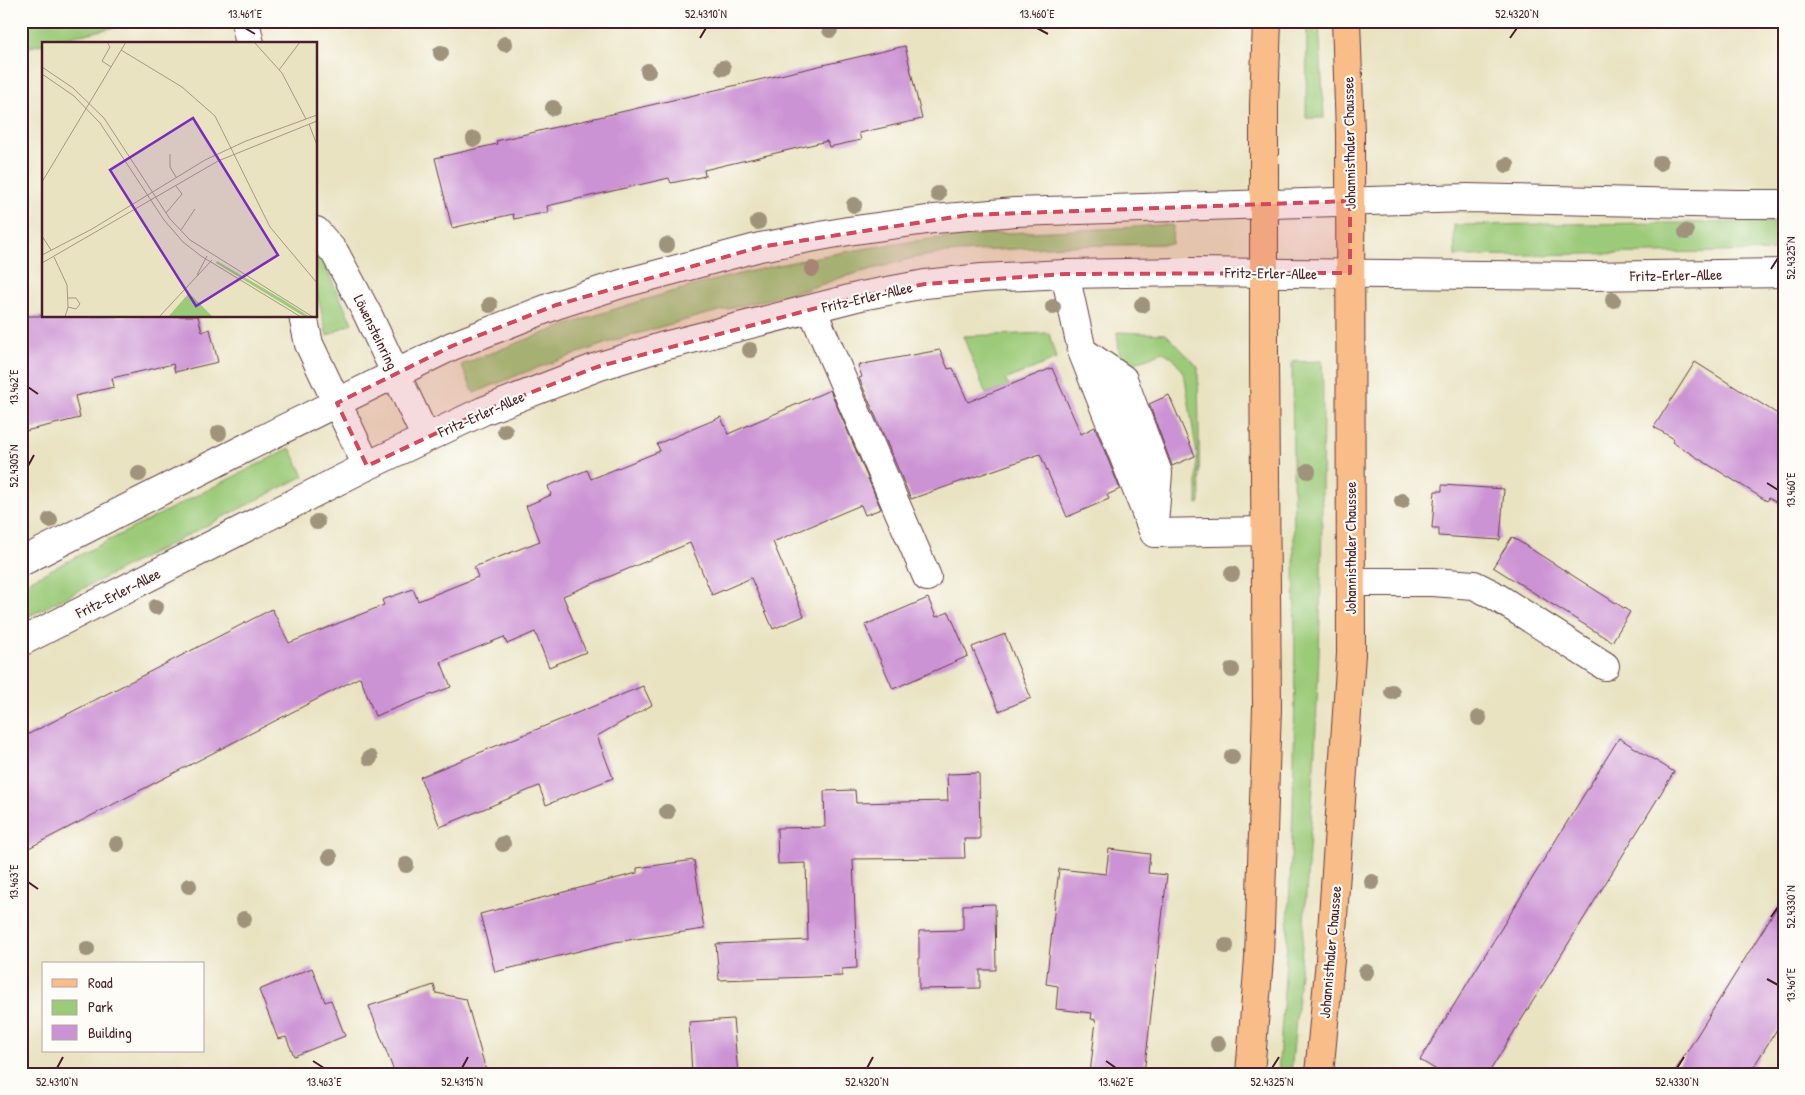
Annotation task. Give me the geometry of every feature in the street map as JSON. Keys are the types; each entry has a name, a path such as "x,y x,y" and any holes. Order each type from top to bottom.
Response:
{"main road":[{"path":"1250,1074 1259,958 1267,707 1264,105 1267,21"},
{"name":"Johannisthaler Chaussee","path":"1319,1074 1330,960 1351,654 1350,132 1346,21"}],"street":[{"path":"245,21 250,42"},
{"path":"21,562 452,346 556,305 621,284 760,247 848,231 968,215 1467,198 1784,204"},
{"name":"Löwensteinring","path":"318,233 335,253 368,315 426,438"},
{"name":"Fritz-Erler-Allee","path":"21,642 367,466 483,412 597,367 664,346 861,296 925,284 982,278 1064,274 1170,272 1588,276 1784,274"},
{"path":"1064,274 1082,351 1154,533 1266,531"},
{"path":"812,309 927,577"},
{"path":"303,318 309,344 367,466"},
{"path":"1350,582 1432,582 1474,585 1492,594 1605,666"}],"highlighted area":[{"path":"1350,201 1350,273 1065,274 925,284 861,296 597,367 483,411 367,466 337,403 452,346 556,305 760,247 968,215"}],"green space":[{"path":"21,21 140,21 51,42 42,42 42,44 21,49"},
{"path":"1307,21 1319,21 1324,118 1306,118"},
{"path":"1784,222 1784,251 1455,256 1454,225"},
{"path":"1173,225 1172,244 1066,246 943,253 913,258 843,277 802,291 703,315 615,340 474,393 461,365 519,342 637,302 696,285 817,257 879,246 968,235"},
{"path":"318,256 321,258 352,323 327,336 318,298"},
{"path":"1117,332 1166,334 1198,367 1200,503 1197,504 1197,455 1185,378 1174,360 1163,352 1121,368"},
{"path":"1049,333 1056,359 1005,380 1009,386 986,394 963,336"},
{"path":"1322,361 1321,573 1313,788 1291,1074 1278,1074 1289,908 1293,809 1295,641 1292,362"},
{"path":"290,448 304,476 21,620 21,585"}],"building":[{"path":"905,46 922,119 859,133 861,140 829,147 827,141 704,170 705,176 671,183 669,178 547,206 548,212 514,219 513,214 452,228 435,158 497,144 496,141"},
{"path":"21,316 42,316 42,318 198,318 202,332 210,329 218,362 175,372 173,364 112,378 114,387 75,396 80,418 21,432"},
{"path":"940,350 948,369 953,368 968,402 1052,368 1081,434 1095,427 1120,489 1107,495 1109,499 1067,517 1040,454 911,499 859,378 862,377 858,365"},
{"path":"1695,362 1784,418 1784,507 1769,498 1767,501 1672,442 1674,439 1654,427"},
{"path":"830,390 881,509 865,515 861,505 773,542 804,616 773,629 751,578 712,595 690,543 563,596 586,652 549,667 535,632 507,644 504,637 441,662 451,687 375,716 360,677 21,852 21,738 272,609 289,643 384,605 382,600 413,589 418,601 478,577 474,567 540,541 526,506 551,495 548,486 587,470 591,479 660,451 657,444 721,417 728,434"},
{"path":"1169,395 1195,456 1172,466 1149,404"},
{"path":"1442,485 1504,489 1500,540 1439,536 1439,528 1432,528 1435,491 1442,491"},
{"path":"1512,537 1630,612 1612,642 1493,567"},
{"path":"928,598 936,617 949,612 968,656 893,689 865,625"},
{"path":"1005,634 1031,698 999,711 972,647"},
{"path":"643,686 652,705 597,736 613,778 546,805 539,786 440,827 420,777"},
{"path":"1619,738 1674,772 1488,1074 1443,1074 1420,1060"},
{"path":"979,773 980,839 964,839 965,858 853,859 857,968 842,969 842,976 719,980 716,944 808,940 806,863 778,864 777,828 825,827 824,791 855,790 856,803 948,801 947,774"},
{"path":"1109,849 1150,854 1148,873 1167,875 1144,1074 1090,1074 1096,1020 1091,1019 1092,1013 1056,1009 1058,986 1046,984 1059,869 1106,874"},
{"path":"694,860 704,929 615,942 495,972 480,914 637,873 637,868"},
{"path":"1784,896 1784,1018 1749,1074 1673,1074"},
{"path":"995,904 996,970 980,970 980,988 919,989 919,931 963,930 963,905"},
{"path":"312,968 325,1002 331,1000 345,1036 294,1056 286,1037 278,1039 259,990"},
{"path":"434,985 436,993 466,999 487,1074 395,1074 369,1006"},
{"path":"733,1019 738,1074 692,1074 689,1022"}]}
